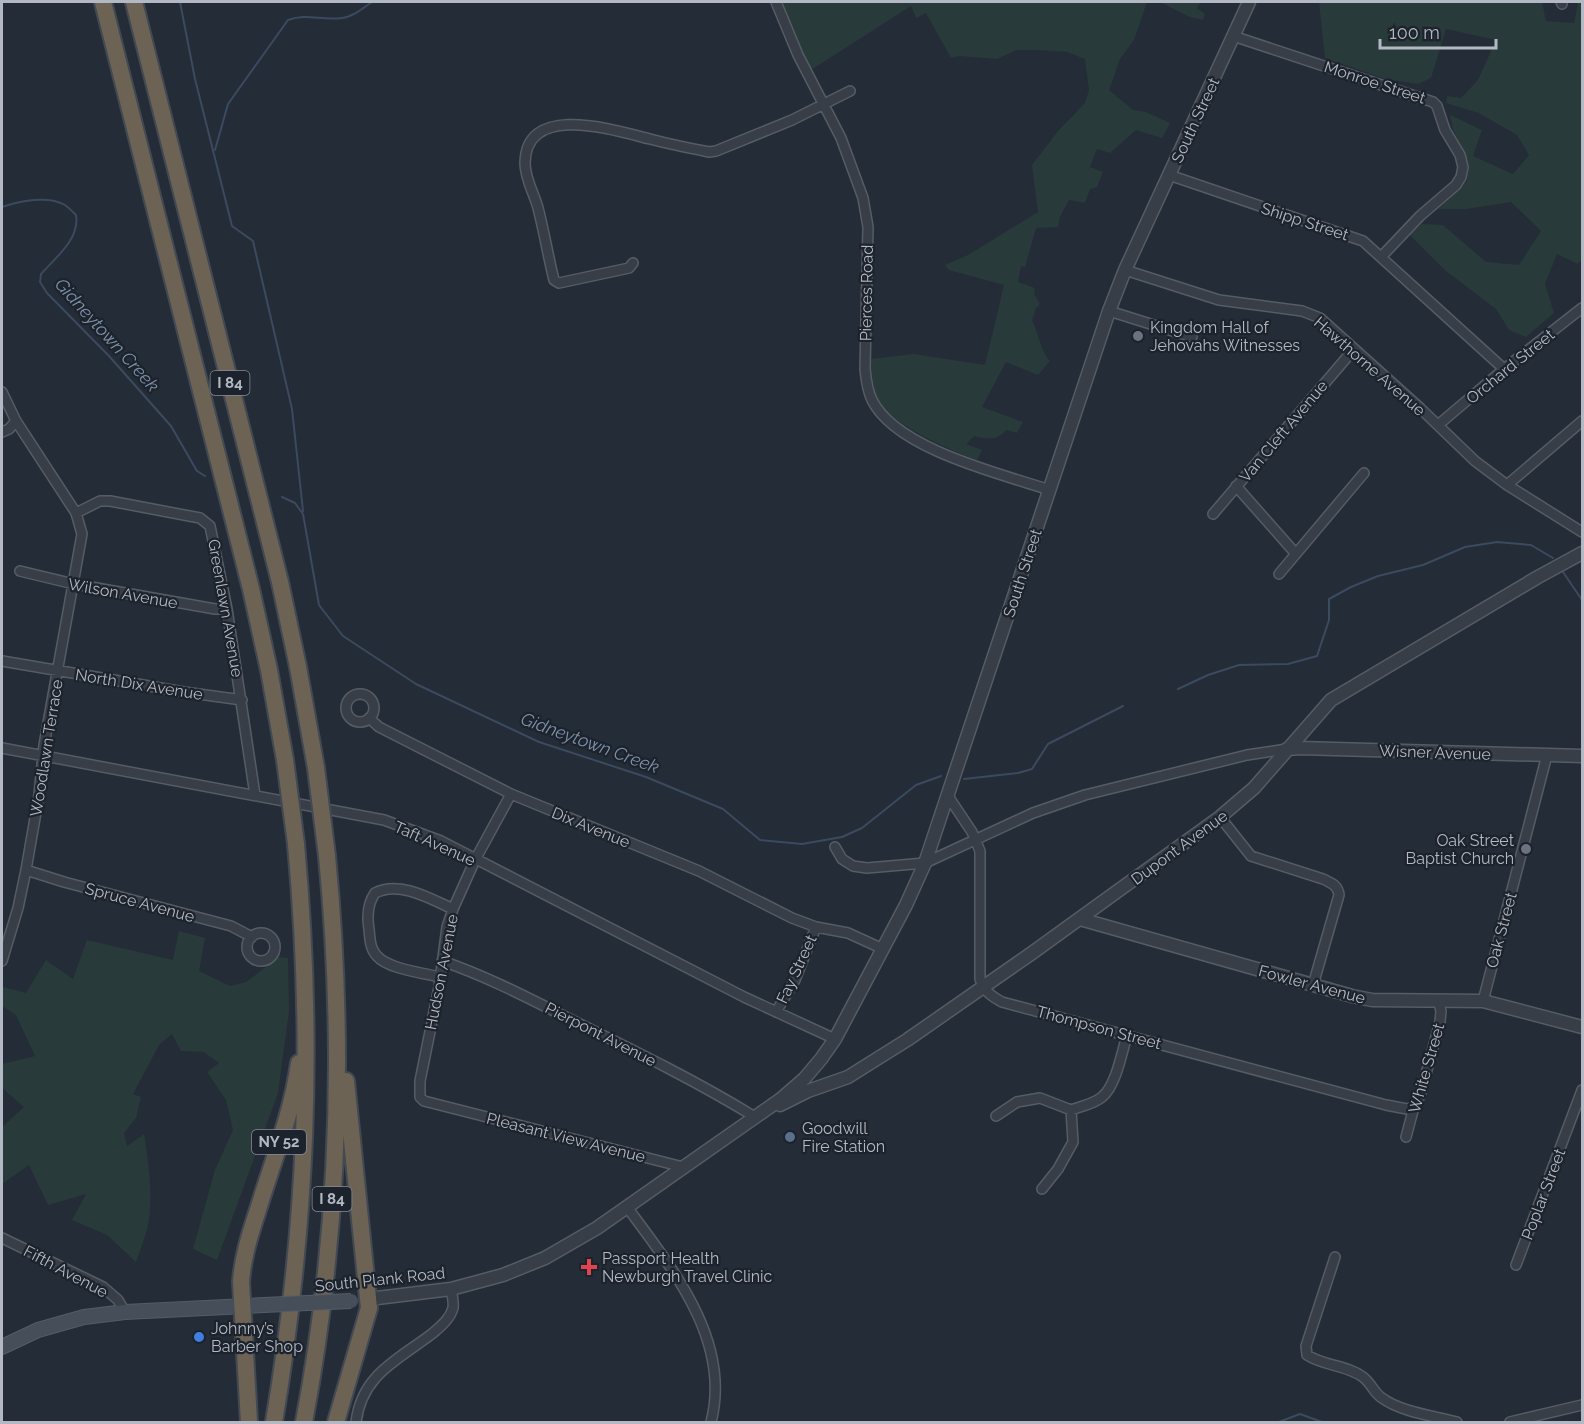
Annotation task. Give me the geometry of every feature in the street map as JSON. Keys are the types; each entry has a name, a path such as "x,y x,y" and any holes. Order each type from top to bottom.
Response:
{"highway":[{"name":"I 84","path":"104,2 251,590 271,680 296,844 305,974 307,1100 303,1184 291,1310 274,1422"},
{"name":"I 84","path":"134,2 280,582 316,768 327,856 335,973 336,1090 333,1186 321,1312 304,1422"},
{"path":"335,973 369,1299 368,1317 336,1422"},
{"name":"NY 52","path":"243,1306 241,1282 246,1246 288,1113 297,1075 305,974"},
{"path":"243,1306 249,1422"}],"main road":[{"name":"South Plank Road","path":"2,1347 38,1330 69,1320 124,1312 369,1299"}],"street":[{"name":"Pierces Road","path":"776,2 798,55 825,105 851,162 863,198 868,227 865,369 872,399 891,422 925,446 961,461 1050,490"},
{"name":"South Street","path":"755,1117 804,1079 835,1039 906,905 925,863 1109,311 1125,270 1249,2"},
{"name":"Monroe Street","path":"1233,36 1370,80 1433,102 1437,106 1445,130 1460,155 1463,167 1461,177 1456,185 1420,216 1382,256"},
{"path":"633,263 629,268 559,283 554,280 537,206 525,168 527,152 537,136 551,128 590,125 716,152 825,105 850,91"},
{"name":"Shipp Street","path":"1169,175 1358,238 1382,256 1504,369"},
{"name":"Hawthorne Avenue","path":"1125,270 1219,300 1313,315 1354,349 1475,461 1507,485 1582,532"},
{"name":"Orchard Street","path":"1438,425 1504,369 1582,308"},
{"path":"1109,311 1192,337"},
{"name":"Van Cleft Avenue","path":"1212,514 1354,349"},
{"path":"2,392 16,421 76,513"},
{"path":"2,432 16,421"},
{"path":"1507,485 1582,421"},
{"path":"1279,574 1364,473"},
{"path":"1236,486 1296,554"},
{"name":"Greenlawn Avenue","path":"76,513 99,501 110,501 200,518 207,522 212,534 227,609 255,795"},
{"name":"Woodlawn Terrace","path":"2,961 18,908 26,870 57,671 74,584 82,534 76,513"},
{"name":"Dupont Avenue","path":"755,1117 808,1091 848,1077 906,1040 1080,919 1236,806 1331,700 1582,553"},
{"name":"Wilson Avenue","path":"20,571 74,584 215,609 227,609"},
{"name":"North Dix Avenue","path":"2,661 242,700"},
{"name":"Dix Avenue","path":"369,718 379,727 511,794 699,871 792,918 816,927 848,933 883,949"},
{"name":"Taft Avenue","path":"2,748 384,820 441,842 776,1012 835,1039"},
{"name":"Wisner Avenue","path":"1287,750 1300,748 1582,756"},
{"path":"835,847 842,859 853,866 867,868 925,863 1032,813 1086,795 1247,755 1287,750"},
{"name":"Oak Street","path":"1483,1001 1547,755"},
{"name":"Hudson Avenue","path":"448,1107 424,1101 420,1096 447,927 475,860 511,794"},
{"path":"948,796 976,838 980,851 982,986"},
{"path":"1220,817 1251,856 1323,879 1334,884 1338,889 1339,895 1313,985"},
{"name":"Spruce Avenue","path":"26,870 231,926 252,937"},
{"path":"440,976 390,964 377,957 370,944 369,906 375,893 391,888 416,893 453,909"},
{"name":"Fowler Avenue","path":"1080,919 1372,1000 1483,1001 1582,1028"},
{"name":"Fay Street","path":"776,1012 795,980 816,927"},
{"name":"Pierpont Avenue","path":"442,961 479,974 595,1031 724,1098 755,1117"},
{"name":"Thompson Street","path":"982,986 991,996 1002,1002 1386,1106 1407,1109 1414,1107"},
{"name":"White Street","path":"1406,1137 1414,1107 1420,1096 1440,1022 1441,1011 1438,1000"},
{"path":"996,1116 1017,1102 1040,1098 1071,1110 1094,1102 1108,1090 1127,1035"},
{"name":"Poplar Street","path":"1516,1265 1582,1090"},
{"name":"Pleasant View Avenue","path":"448,1107 683,1167"},
{"path":"1042,1189 1059,1169 1073,1142 1071,1110"},
{"name":"South Plank Road","path":"369,1299 451,1289 503,1275 534,1263 597,1228 755,1117"},
{"path":"627,1207 678,1281 703,1325 713,1365 714,1390 711,1422"},
{"name":"Fifth Avenue","path":"2,1238 103,1287 118,1300 124,1312"},
{"path":"1335,1257 1306,1347 1307,1355 1313,1360 1364,1378 1380,1397 1394,1406 1457,1422"},
{"path":"356,1422 360,1404 370,1383 383,1369 422,1341 449,1317 453,1308 451,1289"},
{"path":"1510,1422 1582,1404"}],"shaded area":[{"path":"779,2 1147,2 1134,40 1120,59 1109,90 1133,110 1146,112 1170,123 1162,138 1136,130 1110,153 1097,149 1090,167 1103,172 1097,187 1090,189 1085,203 1069,200 1060,217 1058,227 1036,228 1025,267 1021,266 1018,282 1035,288 1034,294 1040,304 1032,320 1050,361 1038,375 1006,362 982,407 1023,422 1017,433 1006,430 999,436 991,438 974,436 966,444 982,450 977,460 921,435 882,406 872,387 870,359 914,354 985,365 1004,285 949,270 945,265 968,255 1038,212 1032,165 1058,131 1085,103 1089,90 1085,59 1067,52 1036,50 1017,50 997,59 959,56 951,58 926,13 916,18 911,6 811,70"},
{"path":"1160,2 1201,2 1197,8 1205,14 1203,20 1190,17"},
{"path":"1319,2 1542,2 1546,21 1574,23 1578,2 1582,2 1582,259 1578,264 1557,254 1545,284 1554,313 1526,337 1509,330 1496,309 1446,271 1410,235 1422,224 1443,225 1486,262 1519,265 1541,231 1511,202 1467,209 1438,209 1467,181 1469,164 1453,130 1450,115 1482,130 1473,156 1513,174 1529,155 1517,135 1479,113 1446,103 1447,96 1461,98 1478,80 1496,40 1446,29 1431,78 1418,84 1385,79 1325,58"},
{"path":"179,931 205,938 199,971 230,986 246,982 279,957 288,958 289,1011 278,1093 217,1260 193,1249 215,1170 233,1130 226,1100 207,1072 219,1063 204,1052 181,1051 172,1034 159,1045 133,1094 141,1097 136,1118 124,1133 127,1146 144,1134 149,1170 149,1218 136,1262 107,1235 72,1220 86,1194 48,1205 29,1165 2,1184 2,1127 24,1107 2,1088 2,1064 35,1056 16,1015 2,1006 2,991 3,987 26,993 46,960 73,979 87,940 173,960"}],"waterway":[{"path":"180,2 195,79 232,226 253,241 292,409 303,511"},
{"path":"215,150 228,104 288,20 301,17 335,19 346,17 372,2"},
{"name":"Gidneytown Creek","path":"2,207 25,201 50,200 65,205 76,215 71,240 41,274 40,282 47,293 109,356 171,426 197,471 205,476"},
{"name":"Gidneytown Creek","path":"282,497 295,503 303,514 319,605 343,636 416,684 539,742 646,777 723,809 760,840 802,844 842,837 862,828 916,785 941,776"},
{"name":"Gidneytown Creek","path":"1178,689 1208,675 1239,665 1288,664 1317,656 1329,620 1329,599 1378,576 1423,565 1465,547 1497,542 1531,545 1553,558"},
{"name":"Gidneytown Creek","path":"1563,572 1582,600"},
{"name":"Gidneytown Creek","path":"964,779 1018,773 1032,769 1048,744 1123,706"},
{"path":"1279,1422 1300,1414 1322,1422"}],"place":[{"name":"Kingdom Hall of Jehovahs Witnesses","path":"1138,336"},
{"name":"Oak Street Baptist Church","path":"1526,849"},
{"name":"Goodwill Fire Station","path":"790,1137"},
{"name":"Passport Health Newburgh Travel Clinic","path":"589,1267"},
{"name":"Johnny’s Barber Shop","path":"199,1337"}]}
